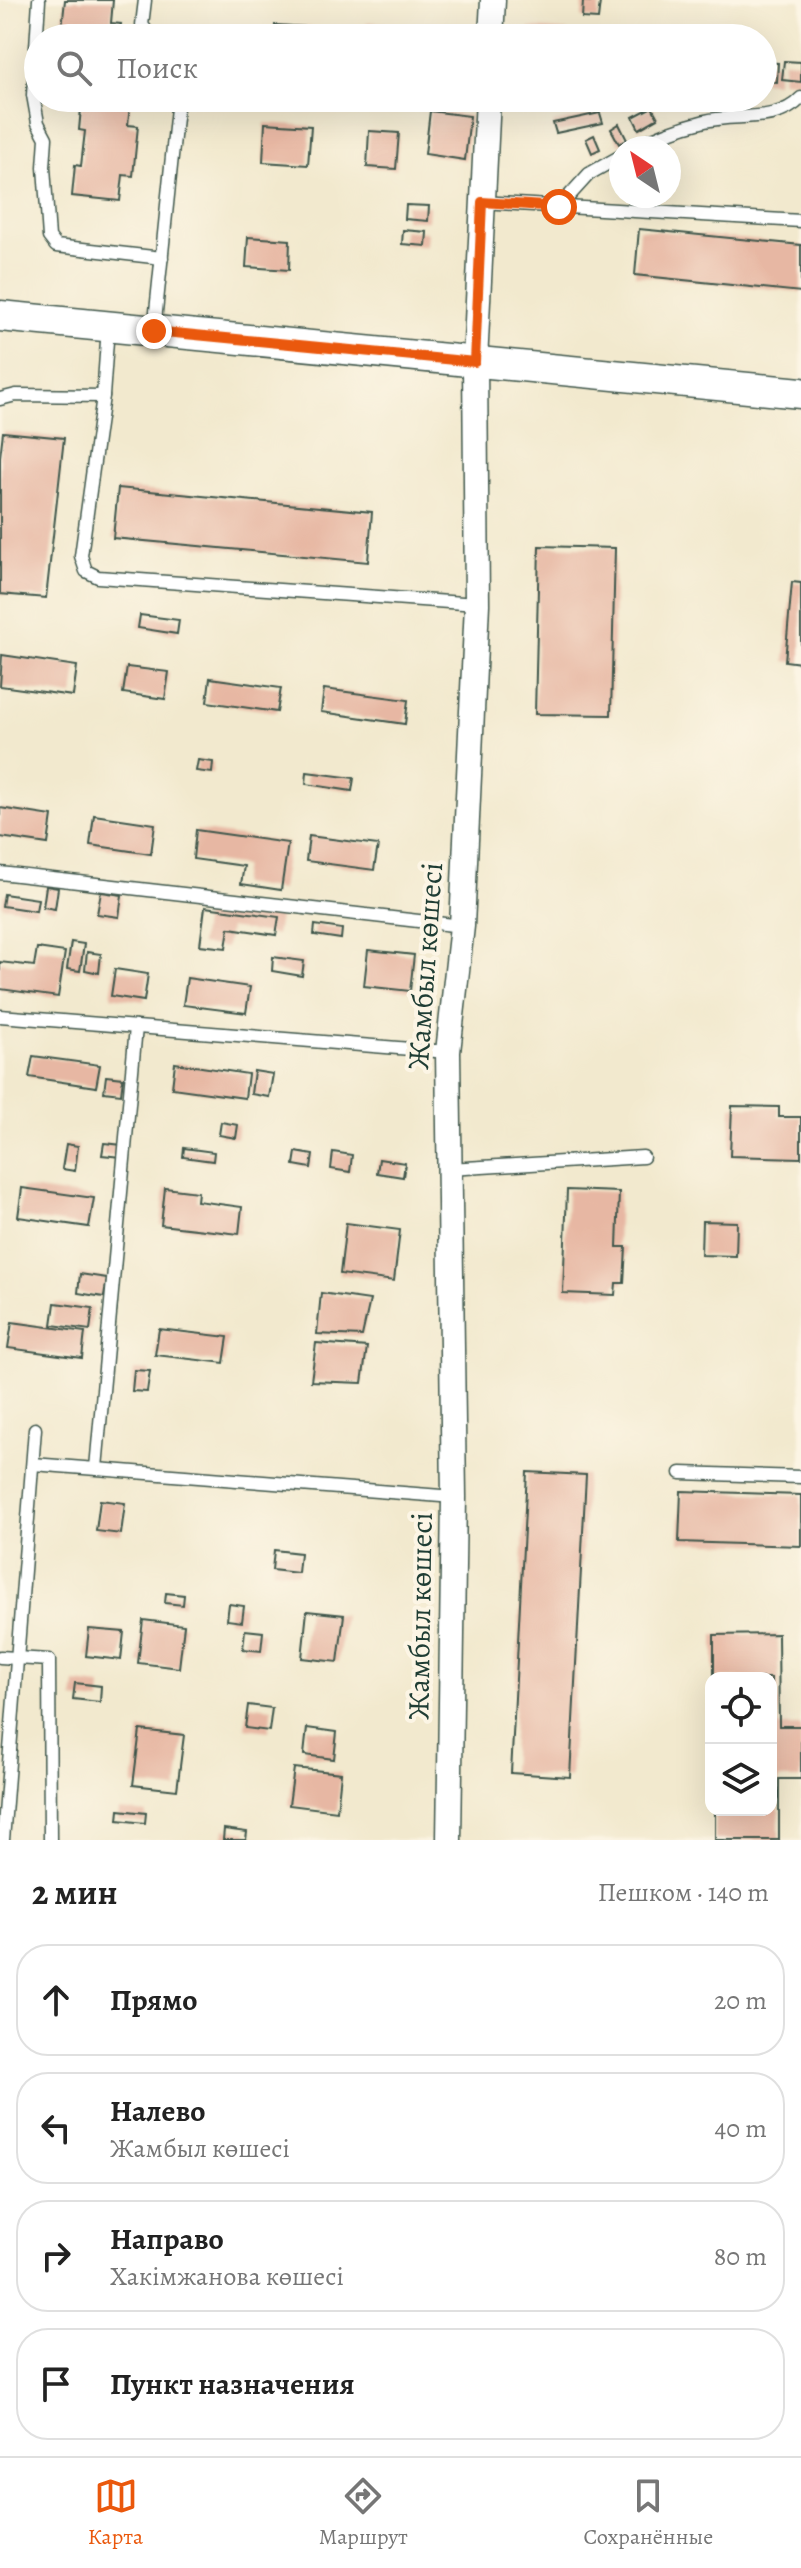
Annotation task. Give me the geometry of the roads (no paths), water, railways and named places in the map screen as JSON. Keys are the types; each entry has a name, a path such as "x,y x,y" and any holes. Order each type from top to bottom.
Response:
{"street":[{"path":"492,24 493,0"},
{"name":"Жамбыл көшесі","path":"449,1840 454,1497 448,1052 462,926 477,604 475,362 487,112"},
{"path":"0,316 801,393"},
{"path":"0,340 45,321"}],"lane":[{"path":"37,24 39,0"},
{"path":"142,24 145,0"},
{"path":"657,136 708,120 765,116 792,107 801,98"},
{"path":"36,112 46,138 44,167 49,237 56,246 162,258"},
{"path":"154,331 177,112"},
{"path":"559,207 589,174 609,163"},
{"path":"482,202 801,221"},
{"path":"108,327 103,396 81,556 86,571 98,577 477,604"},
{"path":"0,399 16,395 103,396"},
{"path":"0,873 462,926"},
{"path":"0,1016 448,1052"},
{"path":"96,1468 136,1027"},
{"path":"449,1169 643,1157"},
{"path":"3,1840 35,1429"},
{"path":"33,1464 454,1497"},
{"path":"681,1473 801,1477"},
{"path":"0,1657 49,1660 50,1840"}]}
